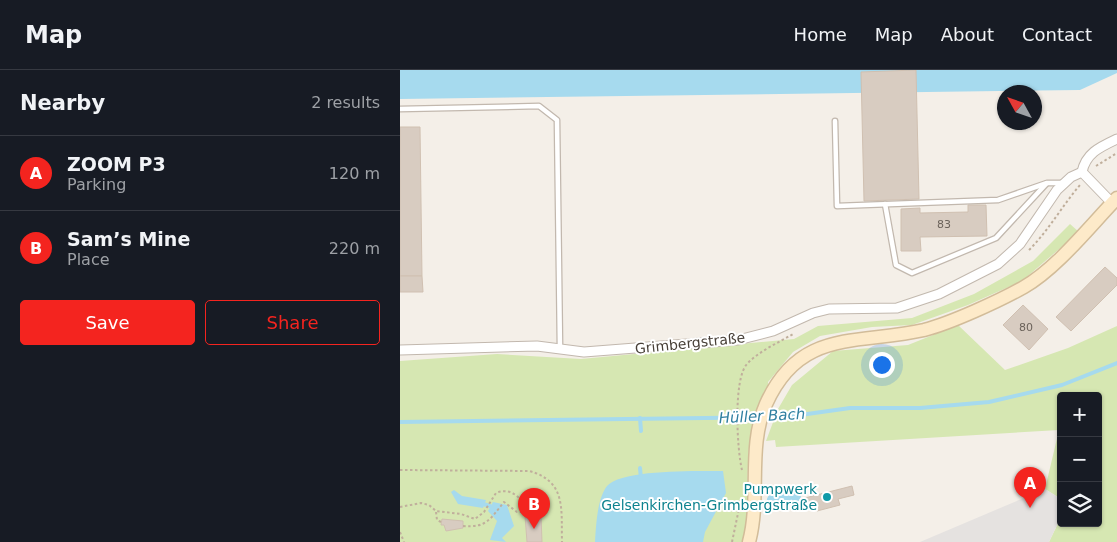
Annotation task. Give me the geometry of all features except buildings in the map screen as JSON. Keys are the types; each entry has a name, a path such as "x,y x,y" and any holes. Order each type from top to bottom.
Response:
{"street":[{"name":"Grimbergstraße","path":"400,350 536,346 584,352 738,340 772,331 813,313 828,309 897,308 939,294 998,264 1020,244 1064,183 1082,172 1088,157 1096,148 1117,139"},
{"path":"749,542 755,500 756,441 763,411 773,392 794,364 826,345 932,327 1023,287 1046,271 1115,201 1082,172"}],"lane":[{"path":"400,109 540,106 557,120 560,349"},
{"path":"836,121 836,206 998,200 1047,183 1064,183"},
{"path":"885,204 896,265 912,273 996,238 1047,183"}],"path":[{"path":"743,474 739,441 738,392 742,372 747,363 782,341"},
{"path":"400,470 529,471 540,474 552,482 559,497 562,542"},
{"path":"475,519 484,512 490,499 500,491 513,493 520,498 534,516"},
{"path":"732,542 740,510 742,492"},
{"path":"463,526 480,526 487,523 504,502 517,512 530,512"},
{"path":"400,507 421,504 429,505 436,511 461,514 475,519 480,526"},
{"path":"436,511 437,520 441,522"},
{"path":"400,532 404,542"}],"green space":[{"path":"1070,224 1079,232 1022,281 968,305 912,325 872,327 820,336 793,352 768,382 765,399 753,425 748,454 747,513 743,542 400,542 400,361 497,354 581,359 794,339 818,326 912,318 974,294 1033,261"},
{"path":"958,325 1005,370 1068,348 1117,326 1117,542 1049,542 1057,525 1057,527 1102,527 1102,392 1057,392 1057,430 776,447 775,440 766,441 778,409 792,385 833,351 908,345"},
{"path":"1057,438 1057,496 1045,489"}],"shaded area":[{"path":"1045,489 1057,496 1057,525 1049,542 920,542"}],"water":[{"path":"400,70 1117,70 1117,73 1080,90 1042,91 1042,85 997,85 997,91 400,99"},
{"path":"723,471 726,493 705,532 703,542 595,542 601,498 607,486 615,480 628,476 662,472"},
{"path":"454,490 462,496 486,500 483,508 458,504 451,492"},
{"path":"493,502 507,505 514,526 502,538 506,542 490,540 497,521 488,511"}],"waterway":[{"name":"Hüller Bach","path":"400,422 786,417 850,408 920,408 989,402 1062,385 1117,363"},
{"path":"640,418 641,431"},
{"path":"640,468 641,479"},
{"path":"773,500 795,496"},
{"path":"480,503 490,506"}],"place":[{"name":"Pumpwerk Gelsenkirchen-Grimbergstraße","path":"827,497"},
{"name":"ZOOM P3","path":"1030,508"},
{"name":"Sam’s Mine","path":"534,529"}]}
